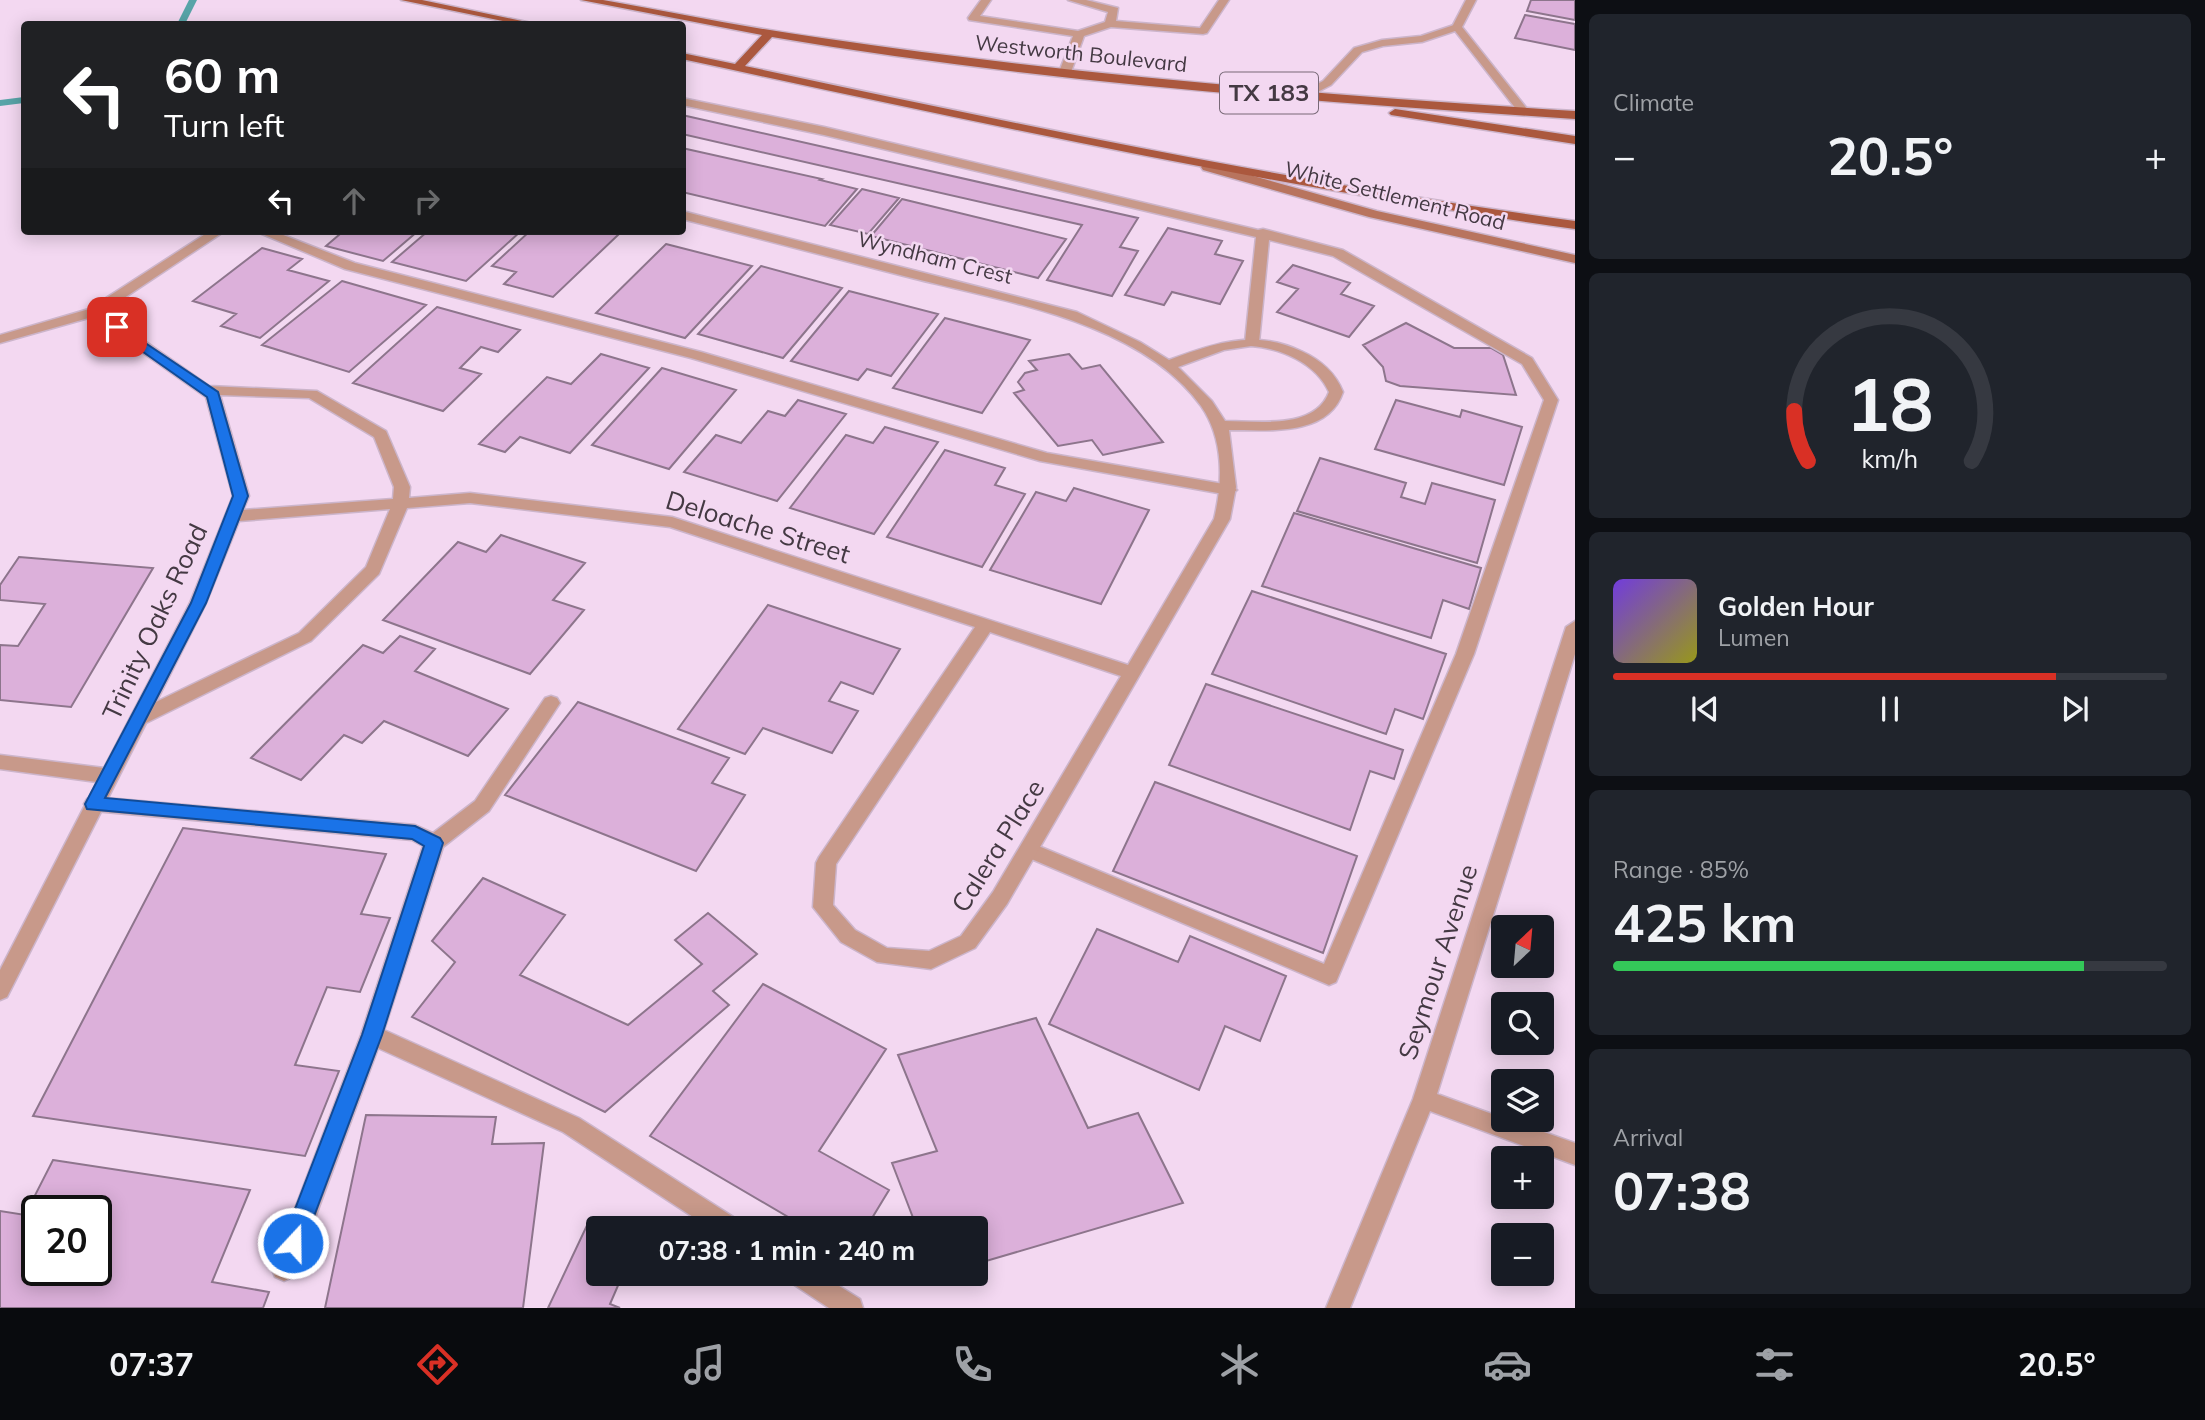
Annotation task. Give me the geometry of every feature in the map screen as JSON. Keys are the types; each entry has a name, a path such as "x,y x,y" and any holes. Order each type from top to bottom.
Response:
{"main road":[{"path":"406,0 515,21"},
{"name":"Westworth Boulevard","path":"586,0 770,33 908,54 1302,96 1575,115"},
{"path":"738,68 770,33"},
{"path":"686,56 1207,167 1352,193 1575,225"},
{"path":"1302,96 1450,122 1575,140"},
{"name":"White Settlement Road","path":"1207,167 1374,214 1575,259"}],"street":[{"path":"986,0 973,18 1079,34 1110,24 1203,31 1224,0"},
{"path":"1073,0 1114,10 1110,24"},
{"path":"1302,96 1327,83 1358,50 1382,43 1422,39 1457,27 1471,0"},
{"path":"1457,27 1524,112"},
{"path":"1065,72 1079,34"},
{"path":"686,102 836,134 1263,233 1338,253 1527,361 1551,400 1465,654 1329,976 1029,850"},
{"name":"Wyndham Crest","path":"686,216 1072,315 1113,332 1168,366 1203,400 1220,426 1229,490 1222,519 1130,672"},
{"path":"1252,342 1263,233"},
{"path":"0,339 94,312 213,235"},
{"path":"271,235 350,266 696,355 1045,457 1229,490"},
{"path":"94,312 207,390 312,394 381,434 402,487 401,503 373,570 305,637 140,718"},
{"path":"1168,366 1202,352 1252,342 1284,349 1308,360 1327,374 1336,392 1332,404 1321,415 1295,422 1220,426"},
{"name":"Trinity Oaks Road","path":"0,991 198,603 241,496 213,395 207,390"},
{"name":"Deloache Street","path":"233,516 470,498 672,522 1130,672"},
{"name":"Calera Place","path":"985,626 826,863 823,907 848,936 884,956 931,960 968,943 1029,850 1130,672"},
{"name":"Seymour Avenue","path":"1338,1308 1424,1099 1575,627"},
{"path":"284,1269 372,1035 434,843 482,807 551,703"},
{"path":"0,762 110,776"},
{"path":"94,804 415,833 434,843"},
{"path":"372,1035 572,1125 712,1216"},
{"path":"1424,1099 1575,1154"},
{"path":"817,1286 851,1308"}],"building":[{"path":"1531,0 1575,0 1575,20 1527,11"},
{"path":"1525,15 1575,24 1575,50 1515,38"},
{"path":"686,116 1138,218 1120,247 1138,251 1112,296 1047,280 1082,225 686,135"},
{"path":"686,149 857,189 825,226 686,193"},
{"path":"862,189 899,198 868,234 830,225"},
{"path":"902,199 1066,239 1038,278 871,236"},
{"path":"1168,228 1222,241 1215,254 1243,261 1220,304 1172,292 1164,305 1125,295"},
{"path":"339,235 413,235 383,261 326,246"},
{"path":"423,235 517,235 466,281 392,262"},
{"path":"526,235 618,235 553,297 504,284 516,272 492,266"},
{"path":"666,244 752,266 685,338 596,313"},
{"path":"262,248 302,259 288,270 329,281 260,338 221,326 236,314 193,301"},
{"path":"1293,265 1350,283 1341,294 1374,306 1349,337 1277,312 1298,289 1277,282"},
{"path":"761,266 842,288 783,358 698,334"},
{"path":"342,281 426,305 349,372 262,345"},
{"path":"849,291 938,314 891,376 867,369 858,380 791,361"},
{"path":"437,307 520,330 498,352 481,347 460,368 481,374 443,411 353,383"},
{"path":"945,318 1030,340 982,413 893,388"},
{"path":"1406,323 1454,348 1491,348 1503,355 1516,395 1400,386 1386,381 1383,367 1363,345"},
{"path":"601,354 649,368 570,453 520,437 505,452 479,444 547,377 571,384"},
{"path":"1069,354 1082,369 1100,365 1163,442 1103,455 1092,440 1058,446 1014,393 1024,390 1018,382 1025,373 1037,370 1029,361"},
{"path":"662,368 736,390 669,469 592,445"},
{"path":"798,400 846,414 777,501 684,472 716,435 741,443 768,411 785,416"},
{"path":"1396,400 1460,417 1462,410 1522,427 1504,485 1375,449"},
{"path":"885,427 938,442 874,534 790,508 846,435 873,443"},
{"path":"945,450 1005,468 995,485 1025,494 982,567 887,537"},
{"path":"1320,458 1406,483 1401,497 1425,504 1432,483 1495,500 1477,563 1297,511"},
{"path":"1074,488 1149,510 1101,604 990,570 1036,492 1066,501"},
{"path":"1294,513 1481,568 1469,609 1443,600 1431,638 1262,586"},
{"path":"501,535 585,563 553,600 584,610 530,674 383,620 458,542 486,552"},
{"path":"19,557 153,568 71,707 0,700 0,645 18,646 45,604 0,600 0,585"},
{"path":"1252,591 1446,654 1423,719 1395,709 1386,734 1212,674"},
{"path":"768,605 900,649 873,694 841,682 829,701 858,711 832,753 763,728 745,754 678,729"},
{"path":"400,636 435,649 415,671 508,709 468,756 384,721 362,743 344,735 301,780 251,758 363,645 383,653"},
{"path":"1206,684 1403,750 1394,779 1370,771 1350,830 1169,765"},
{"path":"578,702 729,758 712,783 745,795 696,871 505,795"},
{"path":"1155,782 1357,856 1323,953 1113,871"},
{"path":"183,828 386,854 361,914 390,918 360,992 327,987 295,1065 339,1071 305,1156 33,1116"},
{"path":"483,878 565,915 520,975 628,1025 702,964 675,940 708,913 757,954 713,991 729,1005 605,1112 412,1017 455,962 432,941"},
{"path":"1097,929 1178,962 1190,936 1286,976 1260,1041 1225,1026 1199,1090 1049,1024"},
{"path":"763,984 886,1049 819,1151 889,1190 873,1216 787,1216 650,1136"},
{"path":"1036,1018 1088,1128 1138,1113 1183,1203 988,1260 988,1216 912,1216 892,1163 937,1151 898,1055"},
{"path":"366,1115 496,1117 492,1144 544,1143 523,1308 325,1308"},
{"path":"53,1160 250,1190 212,1282 269,1292 263,1308 0,1308 0,1211 21,1214 21,1286 112,1286 112,1195 35,1195"},
{"path":"586,1227 586,1286 618,1286 610,1304 620,1308 548,1308"}],"waterway":[{"path":"182,21 193,0"},
{"path":"0,103 21,100"}],"route":[{"path":"117,327 213,395 241,496 198,603 94,804 415,833 434,843 413,915 372,1035 293,1243"}]}
